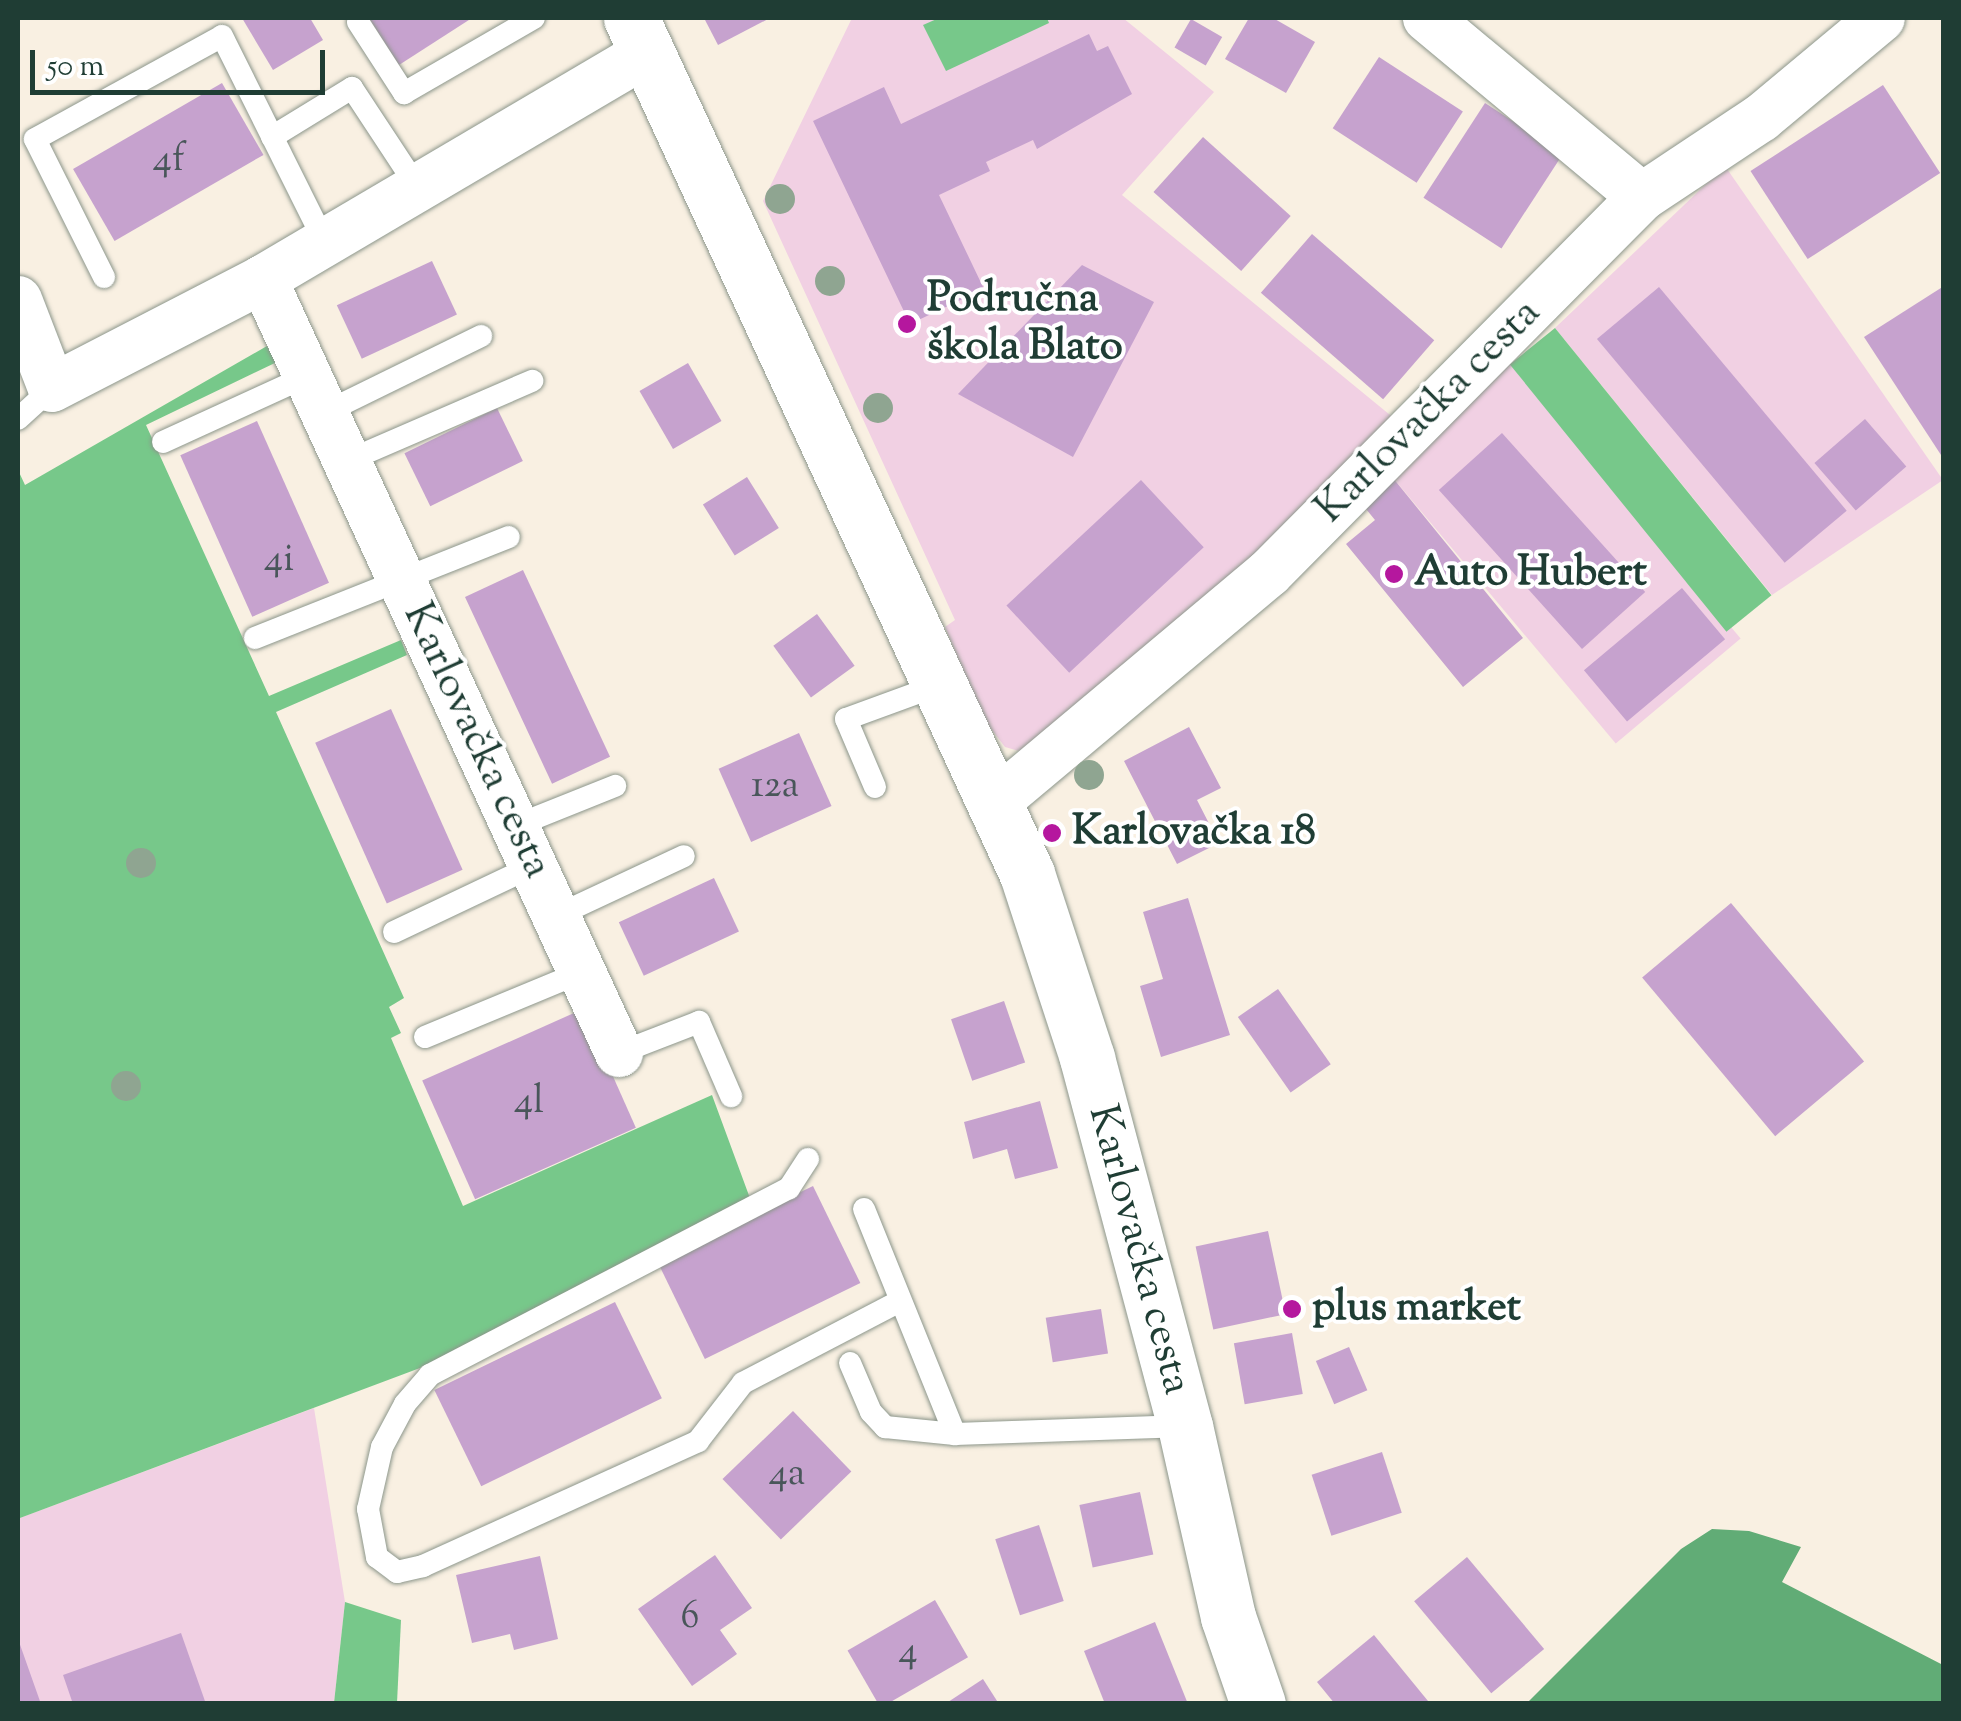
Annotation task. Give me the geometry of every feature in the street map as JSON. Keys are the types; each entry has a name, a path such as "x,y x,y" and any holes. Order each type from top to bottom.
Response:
{"street":[{"path":"1427,18 1642,197"},
{"name":"Karlovačka cesta","path":"996,802 1269,573 1642,197 1761,118 1881,18"},
{"name":"Karlovačka cesta","path":"35,403 263,279 418,188 641,34 1027,874 1087,1058 1185,1426 1228,1617 1258,1704"},
{"name":"Karlovačka cesta","path":"263,279 619,1053"},
{"path":"18,300 35,403"}],"lane":[{"path":"358,22 404,93 534,18"},
{"path":"104,277 35,139 222,36 325,243"},
{"path":"272,138 352,88 418,188"},
{"path":"163,442 481,336"},
{"path":"346,461 532,381"},
{"path":"255,638 509,537"},
{"path":"874,788 846,719 942,684"},
{"path":"394,932 615,786"},
{"path":"556,916 684,856"},
{"path":"425,1037 582,972"},
{"name":"Karlovačka cesta","path":"619,1053 699,1022 731,1096"},
{"path":"808,1159 789,1188 772,1198 430,1375 405,1404 382,1447 368,1510 378,1557 398,1572 422,1566 698,1441 744,1383 900,1302"},
{"path":"864,1209 954,1434"},
{"path":"850,1363 871,1412 885,1427 954,1434 1185,1426"}],"shaded area":[{"path":"852,18 1123,18 1214,92 1122,195 1401,424 1030,754 1005,747 982,717 945,627 955,620 763,201"},
{"path":"1725,166 1943,480 1772,595 1555,328"},
{"path":"1506,359 1741,639 1616,743 1381,464"},
{"path":"314,1408 345,1602 334,1703 18,1703 18,1509 20,1518"}],"green space":[{"path":"939,18 1047,18 1049,23 946,71 923,25"},
{"path":"1555,328 1771,595 1726,632 1510,365"},
{"path":"267,346 277,362 146,425 269,696 401,640 407,655 276,712 404,998 389,1007 401,1033 391,1038 463,1206 712,1095 751,1201 420,1368 20,1518 18,470 25,485"},
{"path":"1712,1529 1749,1531 1801,1547 1782,1582 1943,1665 1943,1703 1527,1703 1681,1549"},
{"path":"345,1602 401,1620 397,1703 334,1703"}],"building":[{"path":"242,18 310,18 323,40 273,70"},
{"path":"369,18 472,18 399,65"},
{"path":"704,18 770,18 718,45"},
{"path":"1249,18 1273,18 1315,42 1286,93 1225,59"},
{"path":"1191,19 1222,37 1206,66 1174,48"},
{"path":"1089,34 1097,51 1108,46 1132,94 1037,149 1033,140 986,162 990,171 939,195 984,289 910,324 813,121 884,87 901,124"},
{"path":"1379,57 1463,111 1417,183 1333,128"},
{"path":"222,83 264,155 115,241 73,169"},
{"path":"1883,85 1940,173 1808,259 1750,171"},
{"path":"1485,103 1563,154 1501,248 1423,198"},
{"path":"1203,137 1291,216 1241,271 1153,192"},
{"path":"1312,234 1434,340 1383,399 1261,293"},
{"path":"432,261 457,314 362,359 337,305"},
{"path":"1082,265 1154,302 1073,457 958,394"},
{"path":"1944,286 1944,454 1941,455 1864,337"},
{"path":"1659,287 1847,511 1785,563 1597,339"},
{"path":"688,363 722,421 673,449 640,391"},
{"path":"497,408 523,461 430,506 404,453"},
{"path":"1865,419 1906,467 1856,511 1814,463"},
{"path":"257,421 329,583 252,617 180,455"},
{"path":"1502,433 1645,592 1582,649 1439,490"},
{"path":"747,477 779,528 735,555 703,505"},
{"path":"1393,478 1523,638 1463,687 1346,544 1375,520 1362,504"},
{"path":"1141,480 1204,547 1069,673 1006,605"},
{"path":"523,570 610,757 552,784 465,597"},
{"path":"1682,588 1725,639 1627,722 1584,670"},
{"path":"817,614 855,666 811,698 773,646"},
{"path":"391,709 463,870 387,904 315,743"},
{"path":"1189,727 1221,788 1197,800 1219,843 1177,864 1124,761"},
{"path":"799,733 832,806 751,842 719,769"},
{"path":"714,878 739,931 644,976 619,922"},
{"path":"1188,898 1230,1035 1161,1057 1140,986 1163,979 1143,912"},
{"path":"1731,903 1864,1062 1775,1136 1642,978"},
{"path":"1278,989 1331,1064 1291,1092 1238,1017"},
{"path":"1004,1001 1025,1062 972,1081 951,1019"},
{"path":"583,1009 636,1128 475,1199 422,1081"},
{"path":"1040,1101 1058,1168 1015,1179 1007,1149 973,1159 964,1122"},
{"path":"813,1186 860,1283 705,1359 658,1262"},
{"path":"1268,1231 1286,1314 1213,1330 1196,1246"},
{"path":"615,1302 662,1398 481,1486 434,1390"},
{"path":"1101,1309 1108,1353 1053,1362 1046,1318"},
{"path":"1292,1333 1303,1394 1245,1404 1234,1343"},
{"path":"1349,1347 1367,1390 1334,1404 1316,1361"},
{"path":"793,1411 851,1471 781,1540 723,1479"},
{"path":"1382,1452 1402,1513 1331,1536 1312,1475"},
{"path":"1140,1492 1153,1555 1093,1567 1079,1505"},
{"path":"1039,1525 1064,1601 1020,1615 995,1539"},
{"path":"715,1555 752,1608 720,1630 737,1654 692,1686 638,1609"},
{"path":"540,1556 558,1639 514,1650 510,1634 472,1643 456,1575"},
{"path":"1467,1557 1544,1649 1491,1693 1414,1601"},
{"path":"935,1600 968,1657 887,1704 878,1704 848,1650"},
{"path":"1155,1622 1188,1704 1105,1704 1084,1651"},
{"path":"181,1633 206,1704 73,1704 63,1675"},
{"path":"1374,1635 1428,1701 1425,1704 1335,1704 1317,1682"},
{"path":"18,1639 41,1704 18,1704"},
{"path":"983,1679 999,1704 945,1704"}],"place":[{"name":"Područna škola Blato","path":"907,324"},
{"name":"Auto Hubert","path":"1394,574"},
{"name":"Karlovačka 18","path":"1052,833"},
{"name":"plus market","path":"1292,1309"}]}
